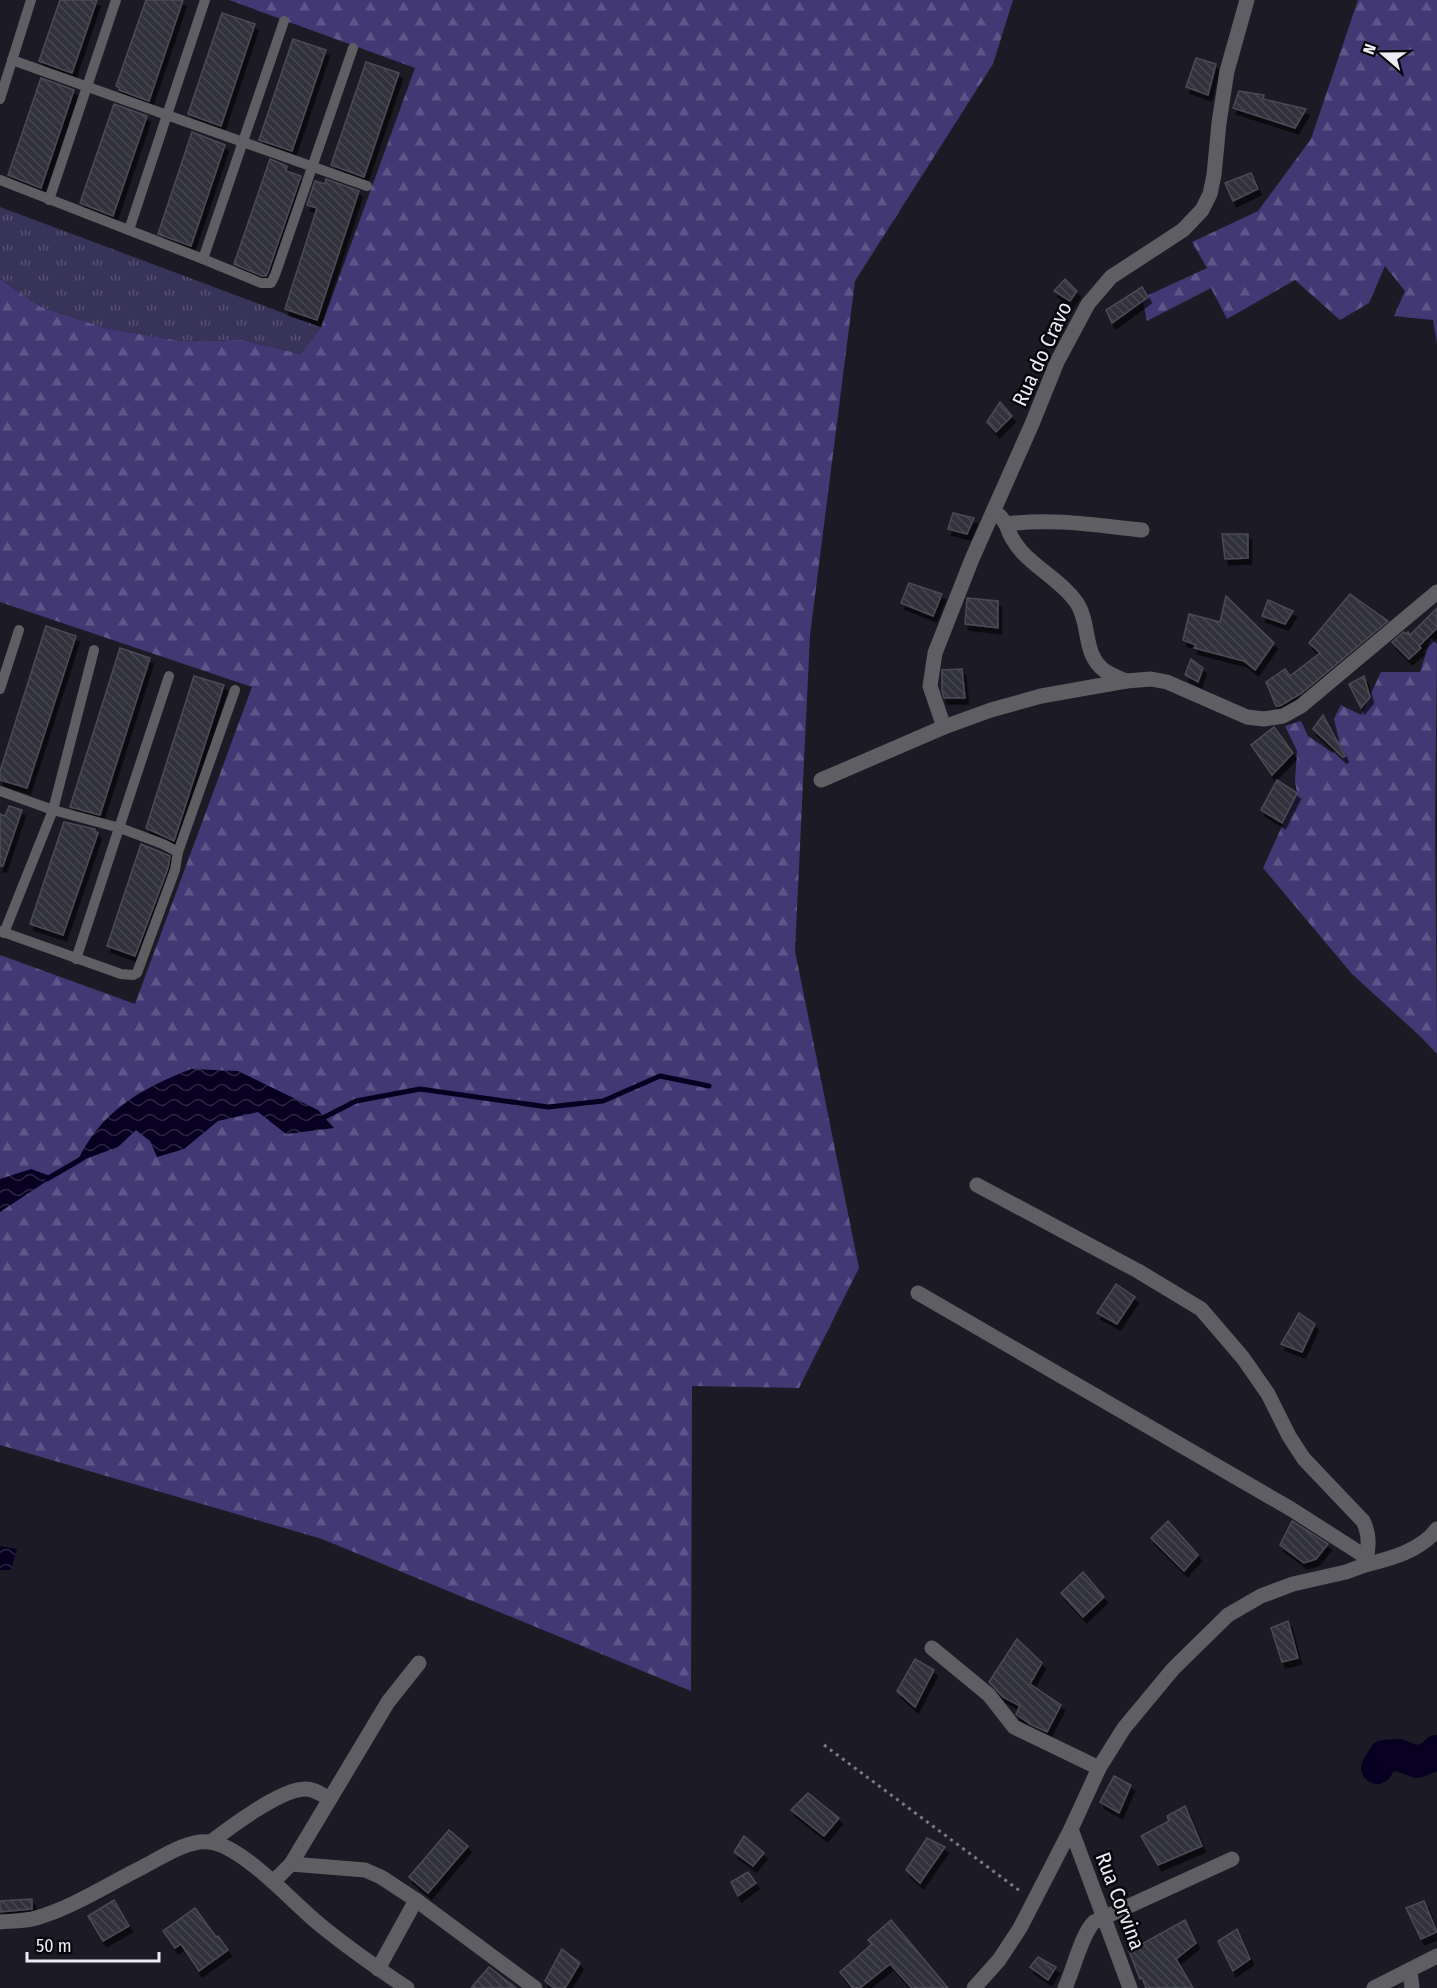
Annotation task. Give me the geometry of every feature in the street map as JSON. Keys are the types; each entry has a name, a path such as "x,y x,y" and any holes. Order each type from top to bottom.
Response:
{"street":[{"name":"Rua do Cravo","path":"944,727 930,686 935,653 951,609 1057,362 1088,304 1111,277 1183,230 1202,210 1210,194 1227,71 1247,0"},
{"path":"995,508 1006,524 1009,535 1016,546 1030,562 1069,594 1078,606 1084,620 1088,647 1093,659 1106,672 1126,681"},
{"path":"1006,524 1070,521 1142,530"},
{"path":"821,780 944,727 991,710 1041,696 1126,681 1151,679 1167,682 1247,717 1264,719 1283,716 1301,706 1437,592"},
{"path":"977,1185 1138,1271 1202,1309 1217,1325 1268,1394 1289,1436 1304,1459 1364,1521 1369,1546 1365,1561"},
{"path":"918,1293 1263,1492 1365,1561"},
{"path":"974,1988 999,1960 1020,1928 1071,1829 1099,1768 1124,1728 1173,1669 1228,1615 1262,1596 1365,1561 1412,1550 1433,1535 1437,1529"},
{"path":"932,1648 988,1695 1014,1727 1099,1768"},
{"path":"273,1882 291,1864 388,1702 419,1663"},
{"path":"211,1842 230,1827 276,1799 295,1791 314,1790 330,1799"},
{"name":"Rua Corvina","path":"1071,1829 1130,1988"},
{"path":"0,1922 34,1919 69,1906 178,1849 198,1842 211,1842 237,1853 273,1882 318,1924 407,1988"},
{"path":"1065,1988 1085,1934 1094,1922 1232,1859"},
{"path":"291,1864 365,1870 381,1877 416,1900 535,1988"},
{"path":"378,1969 416,1900"},
{"path":"1374,1988 1437,1956"},
{"path":"1410,1971 1412,1988"}],"lane":[{"path":"0,99 31,0"},
{"path":"49,200 116,0"},
{"path":"129,230 205,0"},
{"path":"203,259 284,21"},
{"path":"0,180 261,284 271,283 353,48"},
{"path":"12,60 367,186"},
{"path":"0,689 19,630"},
{"path":"94,650 53,810 2,932 128,976 137,973 175,870 178,852 235,690"},
{"path":"76,959 169,676"},
{"path":"0,792 53,810 120,828 178,852"}],"path":[{"path":"824,1745 1034,1901"}],"green space":[{"path":"229,0 1013,0 993,64 855,281 810,635 795,951 859,1268 799,1388 692,1386 691,1691 322,1539 0,1445 0,955 135,1004 252,687 0,602 0,279 41,307 105,328 180,341 243,340 300,354 321,327 415,68"},
{"path":"1358,0 1437,0 1437,343 1433,320 1394,316 1405,291 1385,266 1369,303 1340,320 1295,280 1227,319 1211,288 1147,321 1142,298 1207,268 1192,242 1258,211 1311,139"},
{"path":"0,207 321,327 300,354 243,340 180,341 105,328 41,307 0,279"},
{"path":"1431,638 1437,644 1435,822 1437,1054 1352,974 1263,868 1297,793 1295,781 1297,751 1285,726 1301,721 1308,736 1333,753 1339,740 1334,719 1341,705 1361,715 1381,672 1420,672"}],"water":[{"path":"191,1069 238,1071 318,1110 334,1128 286,1134 258,1112 218,1121 184,1149 157,1157 150,1141 136,1130 118,1147 77,1162 87,1144 110,1115 139,1094"},
{"path":"31,1169 53,1177 0,1212 0,1179"},
{"path":"0,1546 17,1549 11,1570 0,1570"}],"building":[{"path":"60,0 97,0 72,73 39,61"},
{"path":"146,0 183,0 149,101 119,90 120,88 116,86"},
{"path":"222,13 255,24 221,126 188,114"},
{"path":"293,39 326,50 292,151 259,140"},
{"path":"1196,58 1216,64 1208,95 1186,87"},
{"path":"366,62 399,73 364,177 331,165"},
{"path":"41,78 74,90 41,188 8,175"},
{"path":"1239,91 1264,95 1263,99 1306,109 1295,128 1233,108"},
{"path":"114,104 147,116 113,216 80,203"},
{"path":"192,132 225,145 191,246 158,234"},
{"path":"270,159 287,166 286,171 301,176 268,272 266,276 262,276 234,264"},
{"path":"1251,173 1258,189 1233,201 1225,183"},
{"path":"326,179 359,191 317,320 285,309 317,208 307,205 315,181 325,184"},
{"path":"1065,279 1077,291 1070,301 1054,291"},
{"path":"1142,287 1148,297 1112,323 1106,310"},
{"path":"1000,402 1012,416 996,432 987,422"},
{"path":"953,513 974,518 967,534 948,529"},
{"path":"1222,534 1248,534 1248,558 1225,559"},
{"path":"909,583 942,594 933,616 901,603"},
{"path":"1350,594 1388,621 1302,693 1276,706 1266,682 1285,669 1290,676 1320,653 1309,643"},
{"path":"1226,596 1274,643 1255,670 1244,661 1194,648 1196,645 1183,640 1189,614 1220,622"},
{"path":"967,598 998,601 998,628 965,624"},
{"path":"1268,600 1293,611 1285,624 1262,616"},
{"path":"1437,608 1437,628 1409,659 1392,642 1404,632 1410,635"},
{"path":"46,626 76,636 27,788 0,780 0,771"},
{"path":"120,648 150,658 100,815 70,807"},
{"path":"1191,659 1203,668 1198,682 1185,675"},
{"path":"962,669 965,698 944,698 942,670"},
{"path":"194,676 224,685 174,841 146,828"},
{"path":"1364,676 1370,697 1361,708 1349,684"},
{"path":"1323,715 1345,756 1343,757 1313,729"},
{"path":"1274,727 1293,753 1272,775 1251,745"},
{"path":"1277,780 1297,793 1282,823 1261,810"},
{"path":"9,806 22,810 3,866 0,866 0,814 5,816"},
{"path":"64,822 95,829 98,833 63,935 30,924"},
{"path":"141,844 170,856 168,868 135,956 107,946"},
{"path":"1116,1284 1135,1297 1117,1324 1097,1313"},
{"path":"1299,1313 1315,1324 1302,1352 1281,1344"},
{"path":"1168,1521 1198,1555 1184,1571 1151,1538"},
{"path":"1292,1521 1328,1544 1316,1559 1304,1563 1280,1545"},
{"path":"1083,1572 1104,1597 1083,1617 1061,1593"},
{"path":"1288,1621 1298,1658 1282,1662 1271,1628"},
{"path":"1017,1639 1042,1663 1030,1684 1061,1705 1047,1732 1016,1714 1020,1706 1003,1697 989,1682"},
{"path":"915,1659 934,1670 915,1707 897,1691"},
{"path":"1114,1776 1131,1785 1119,1813 1100,1802"},
{"path":"808,1793 839,1818 824,1836 791,1810"},
{"path":"1185,1806 1202,1846 1158,1865 1141,1836 1169,1821 1167,1816"},
{"path":"449,1830 468,1846 428,1893 409,1877"},
{"path":"744,1836 764,1853 753,1866 734,1852"},
{"path":"927,1838 945,1847 920,1883 906,1870"},
{"path":"748,1872 756,1883 738,1896 731,1882"},
{"path":"32,1899 32,1909 0,1912 0,1901"},
{"path":"114,1900 129,1926 103,1941 88,1916"},
{"path":"1424,1901 1437,1932 1421,1939 1406,1908"},
{"path":"195,1908 228,1950 199,1971 181,1944 175,1948 163,1931"},
{"path":"891,1920 948,1988 912,1988 890,1964 860,1988 853,1988 840,1972 872,1944 868,1940"},
{"path":"1185,1920 1196,1943 1176,1959 1193,1988 1146,1988 1129,1951"},
{"path":"1237,1929 1250,1959 1233,1971 1218,1941"},
{"path":"562,1949 580,1963 565,1988 554,1988 545,1981"},
{"path":"1038,1957 1056,1967 1048,1980 1030,1967"},
{"path":"489,1967 516,1988 471,1988"}],"waterway":[{"path":"319,1120 356,1101 420,1089 548,1107 603,1101 660,1076 709,1086"},
{"path":"47,1179 83,1158"},
{"path":"1377,1768 1384,1756 1398,1755 1417,1762 1433,1756 1437,1751"}]}
